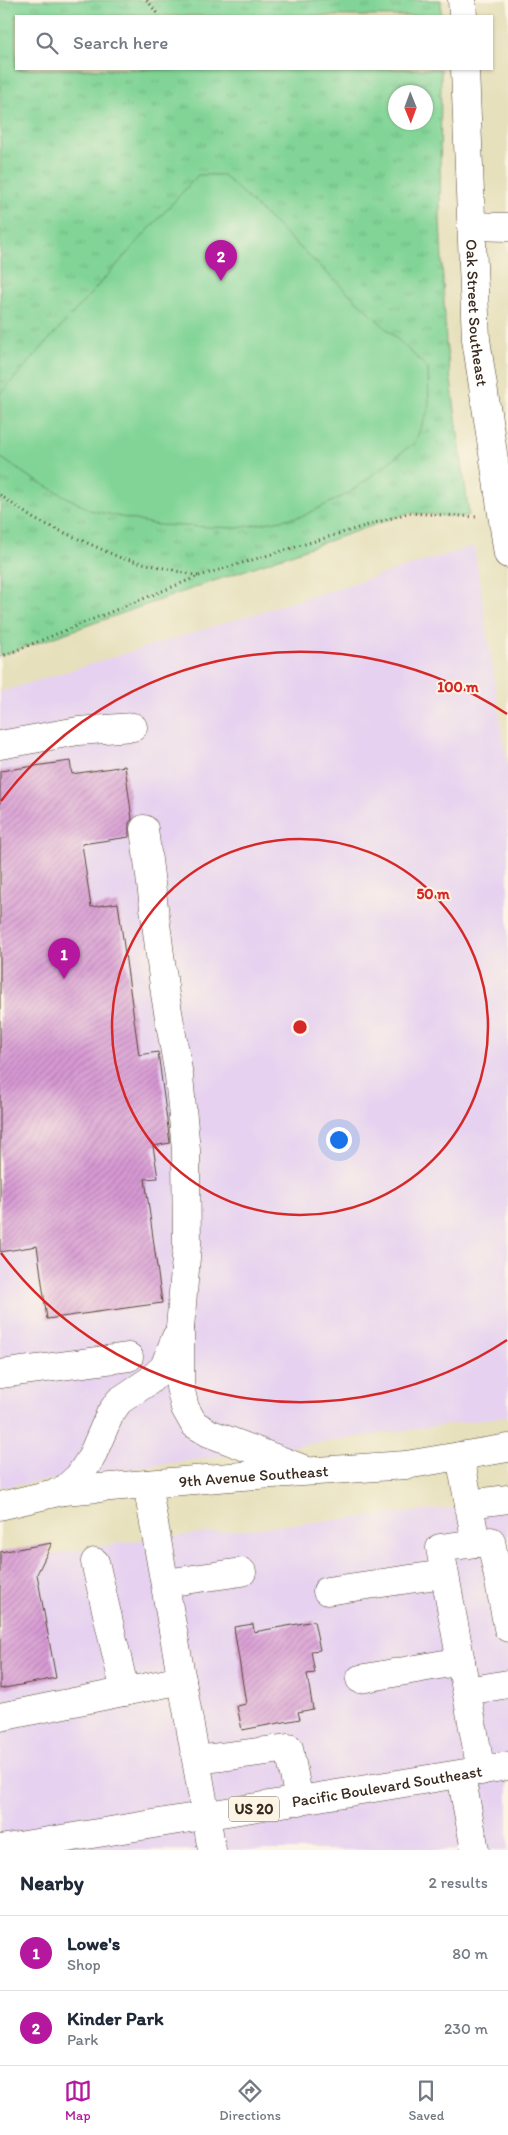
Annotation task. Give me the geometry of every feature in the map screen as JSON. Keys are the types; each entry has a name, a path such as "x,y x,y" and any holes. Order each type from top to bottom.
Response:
{"main road":[{"path":"462,0 463,15"},
{"name":"Oak Street Southeast","path":"465,70 476,339 508,554"},
{"path":"472,226 508,227"},
{"path":"0,745 78,731 133,727"},
{"path":"144,829 165,994 179,1076 186,1150 187,1246 180,1328 180,1387 184,1408 194,1424 209,1433 309,1472"},
{"path":"63,1491 79,1476 91,1458 110,1414 119,1401 150,1381 164,1367 180,1328"},
{"path":"0,1374 129,1357"},
{"name":"9th Avenue Southeast","path":"0,1506 63,1491 406,1465 508,1448"},
{"path":"460,1456 476,1543"},
{"path":"147,1484 212,1850"},
{"path":"469,1504 508,1499"},
{"path":"475,1850 467,1691 440,1548 492,1541 508,1628"},
{"path":"96,1562 124,1692"},
{"path":"165,1583 242,1572"},
{"path":"327,1591 444,1574"},
{"path":"360,1679 461,1661"},
{"path":"0,1716 182,1680"},
{"path":"467,1691 508,1684"},
{"path":"197,1760 289,1748 299,1801"},
{"name":"Pacific Boulevard Southeast","path":"10,1849 508,1766"}],"path":[{"path":"147,0 158,15"},
{"path":"0,495 34,520 121,558 199,576"},
{"path":"0,657 199,576 408,513 462,517 502,517"}],"shaded area":[{"path":"474,546 508,770 508,1416 0,1487 0,692"},
{"path":"508,1502 508,1850 0,1850 0,1563 140,1540"}],"green space":[{"path":"0,0 441,0 441,15 15,15 15,70 441,70 440,220 446,343 469,515 462,517 408,513 0,656"},
{"path":"198,175 223,175 428,368 429,408 415,442 349,493 303,516 238,528 157,525 90,510 28,476 0,457 0,394"}],"building":[{"path":"70,761 72,774 125,766 132,819 129,823 129,837 82,844 91,907 118,903 139,1055 158,1052 170,1143 153,1146 158,1178 145,1179 162,1303 47,1319 37,1246 0,1252 0,771"},
{"path":"52,1543 37,1574 56,1678 0,1689 0,1552"},
{"path":"314,1621 320,1650 311,1651 315,1673 307,1674 313,1709 298,1712 300,1719 242,1730 237,1706 246,1704 234,1627 253,1624 254,1632"}],"place":[{"name":"Kinder Park","path":"221,281"},
{"name":"Lowe's","path":"64,979"}]}
